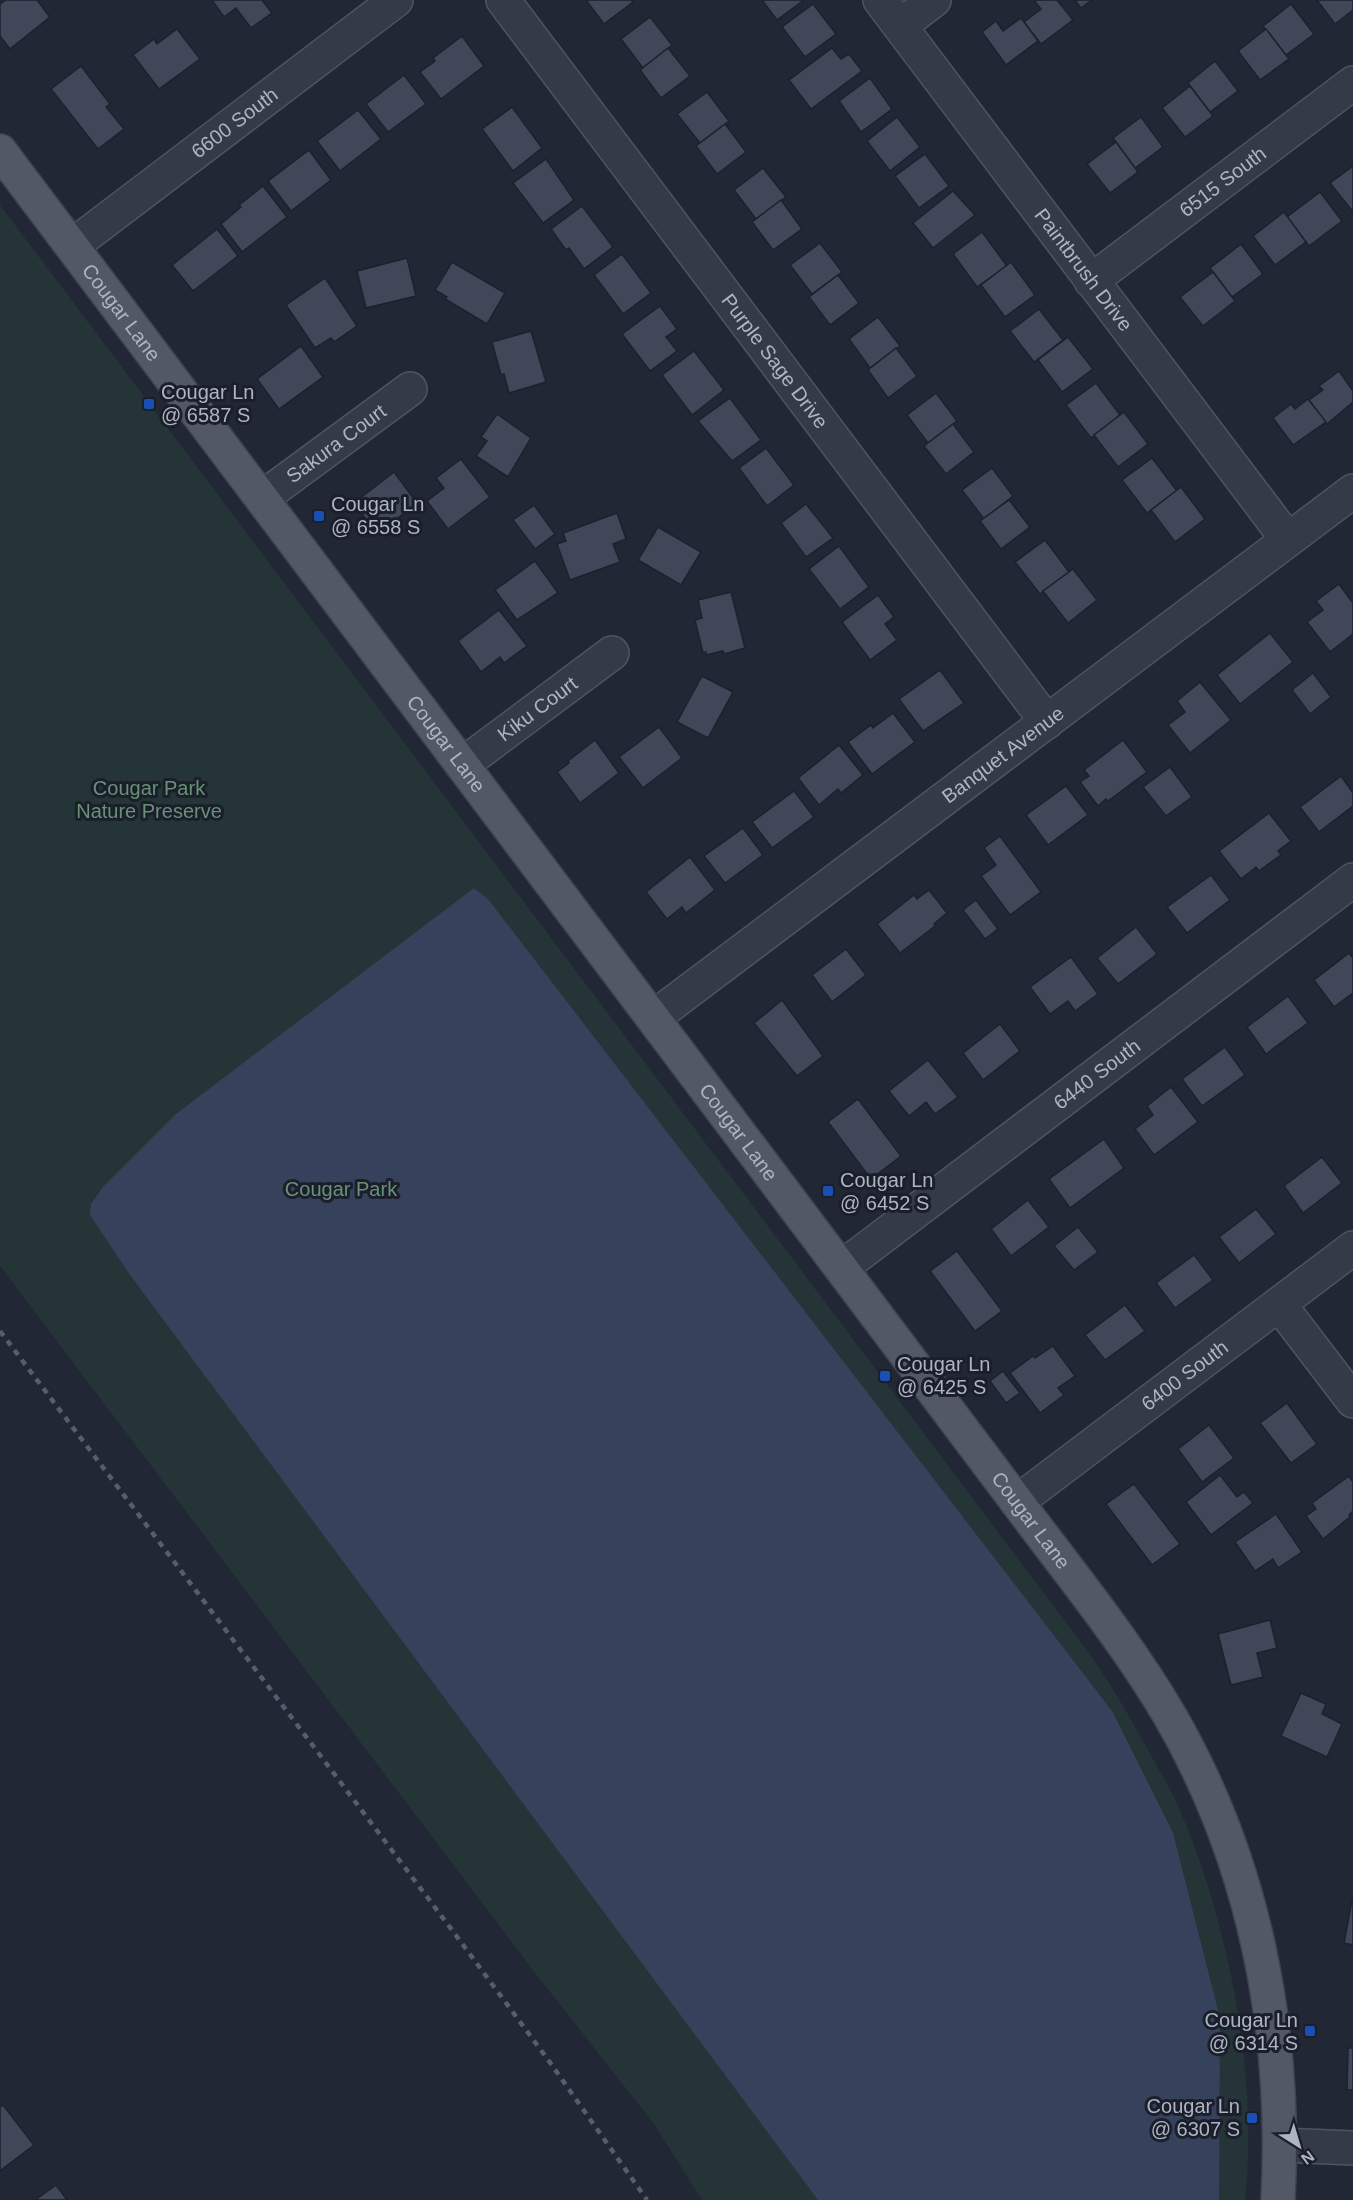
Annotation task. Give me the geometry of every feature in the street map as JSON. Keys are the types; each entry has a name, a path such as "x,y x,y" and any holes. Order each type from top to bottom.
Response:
{"main road":[{"name":"Cougar Lane","path":"0,151 1017,1502 1147,1680 1191,1755 1212,1799 1245,1889 1265,1978 1277,2065 1281,2145 1278,2200"}],"street":[{"name":"6600 South","path":"72,246 396,0"},
{"name":"Purple Sage Drive","path":"503,0 1047,722"},
{"name":"Paintbrush Drive","path":"880,0 1288,540"},
{"path":"900,27 934,0"},
{"name":"6515 South","path":"1091,281 1353,83"},
{"name":"Sakura Court","path":"262,498 410,389"},
{"name":"Banquet Avenue","path":"653,1018 1353,491"},
{"name":"Kiku Court","path":"462,765 612,653"},
{"name":"6440 South","path":"841,1268 1353,880"},
{"name":"6400 South","path":"1017,1502 1353,1248"},
{"path":"1279,1304 1353,1401"},
{"path":"1281,2145 1353,2148"}],"green space":[{"name":"Cougar Park","path":"0,205 1089,1653 1114,1691 1176,1801 1211,1895 1224,1945 1243,2049 1248,2151 1245,2200 702,2200 654,2124 539,1978 0,1266"}],"water":[{"name":"Cougar Park","path":"474,888 488,899 1112,1711 1173,1833 1220,2018 1219,2200 818,2200 130,1275 90,1215 91,1204 103,1187 176,1114"}],"building":[{"path":"6,0 37,0 50,17 10,49 0,36 0,4"},
{"path":"212,0 262,0 272,13 251,28 236,8 224,17"},
{"path":"586,0 631,0 633,2 604,24"},
{"path":"762,0 804,0 777,20"},
{"path":"1034,0 1057,0 1073,20 1041,44 1024,22 1041,9"},
{"path":"1075,0 1092,0 1081,8"},
{"path":"1317,0 1353,0 1353,10 1335,24"},
{"path":"813,4 836,34 805,57 782,27"},
{"path":"1291,4 1314,34 1286,55 1263,26"},
{"path":"650,17 672,45 643,68 621,39"},
{"path":"1021,18 1038,41 1006,65 982,32 996,21 1003,31"},
{"path":"177,29 200,59 159,89 133,55 154,39 157,44"},
{"path":"1266,29 1289,59 1260,80 1238,51"},
{"path":"462,36 484,66 441,99 420,72 435,61 433,58"},
{"path":"668,48 690,76 661,98 640,70"},
{"path":"832,48 841,59 849,54 862,71 811,109 789,80"},
{"path":"1215,61 1238,91 1210,112 1188,83"},
{"path":"81,66 110,104 106,107 124,129 98,149 51,89"},
{"path":"404,75 426,104 388,132 366,104"},
{"path":"870,78 892,109 861,132 839,101"},
{"path":"1190,86 1213,116 1185,137 1162,108"},
{"path":"707,92 729,121 700,143 677,114"},
{"path":"512,107 542,148 513,171 482,129"},
{"path":"358,110 381,139 340,171 317,141"},
{"path":"897,117 920,147 890,171 867,141"},
{"path":"1141,117 1163,147 1135,168 1113,138"},
{"path":"725,124 746,152 717,174 696,146"},
{"path":"1116,142 1138,172 1110,193 1087,164"},
{"path":"309,150 331,180 291,211 268,181"},
{"path":"925,154 949,186 919,208 895,176"},
{"path":"546,159 574,200 543,223 513,183"},
{"path":"1353,166 1353,212 1330,183"},
{"path":"763,168 786,197 756,219 734,190"},
{"path":"263,186 287,217 242,252 221,224 241,207 239,205"},
{"path":"953,191 975,215 933,248 913,223"},
{"path":"1320,192 1342,221 1309,246 1287,217"},
{"path":"781,200 802,229 773,250 752,222"},
{"path":"582,206 613,247 584,269 551,229"},
{"path":"1284,212 1306,242 1275,265 1253,236"},
{"path":"217,229 238,256 193,291 172,265"},
{"path":"982,232 1007,266 977,287 953,254"},
{"path":"820,243 842,272 812,294 790,265"},
{"path":"1241,244 1263,274 1232,297 1210,268"},
{"path":"622,254 651,293 623,314 594,275"},
{"path":"407,258 416,296 366,308 357,271"},
{"path":"452,262 505,293 487,324 445,299 447,297 435,290"},
{"path":"1011,262 1035,295 1005,317 981,285"},
{"path":"1213,272 1235,301 1203,326 1180,297"},
{"path":"838,275 859,303 830,325 809,297"},
{"path":"325,278 357,326 334,342 331,338 315,348 286,305"},
{"path":"660,306 677,329 666,337 677,351 650,371 622,334"},
{"path":"1039,309 1063,340 1034,362 1010,331"},
{"path":"878,317 900,346 870,368 849,339"},
{"path":"531,331 546,382 509,393 504,374 501,375 492,342"},
{"path":"1068,337 1093,369 1062,392 1038,360"},
{"path":"301,346 323,377 279,409 257,379"},
{"path":"896,348 917,376 888,398 868,370"},
{"path":"694,351 724,390 692,415 662,375"},
{"path":"1339,371 1353,391 1353,402 1327,424 1309,400 1323,390 1319,386"},
{"path":"1096,383 1120,415 1091,438 1066,405"},
{"path":"936,393 957,421 928,443 907,415"},
{"path":"730,398 761,440 732,461 698,421"},
{"path":"1308,399 1326,422 1293,445 1273,418 1291,404 1295,409"},
{"path":"1124,412 1148,444 1118,467 1094,435"},
{"path":"497,414 531,438 508,477 476,456 487,441 481,437"},
{"path":"953,424 974,452 946,474 924,446"},
{"path":"766,448 794,485 767,506 739,468"},
{"path":"1152,458 1177,491 1147,513 1122,480"},
{"path":"461,459 490,497 448,529 427,501 444,488 436,478"},
{"path":"992,468 1013,496 984,519 962,490"},
{"path":"394,472 417,503 377,534 354,503"},
{"path":"1181,487 1205,519 1175,542 1151,510"},
{"path":"1009,500 1030,527 1001,549 980,521"},
{"path":"806,504 833,538 806,557 781,523"},
{"path":"534,505 555,534 535,549 513,520"},
{"path":"617,513 626,539 613,544 620,562 570,580 557,544 566,541 563,533"},
{"path":"658,527 701,552 681,585 638,560"},
{"path":"1045,540 1069,572 1040,594 1015,562"},
{"path":"839,546 869,587 840,609 809,569"},
{"path":"535,561 558,593 517,620 495,590"},
{"path":"1073,569 1097,600 1068,623 1043,591"},
{"path":"1339,584 1353,603 1353,634 1330,652 1307,622 1323,610 1316,601"},
{"path":"731,592 745,648 724,654 723,651 706,655 706,652 703,653 695,620 702,618 698,600"},
{"path":"878,595 894,617 885,624 897,640 870,660 842,622"},
{"path":"499,610 527,646 504,663 500,657 481,672 458,641"},
{"path":"1270,633 1293,662 1240,704 1217,675"},
{"path":"940,670 964,703 923,731 899,699"},
{"path":"1313,673 1331,697 1310,714 1292,690"},
{"path":"702,676 733,692 708,738 677,722"},
{"path":"1200,682 1231,720 1190,753 1168,725 1185,712 1177,701"},
{"path":"893,713 915,742 872,774 848,742 871,725 873,728"},
{"path":"659,727 682,758 643,788 619,757"},
{"path":"595,740 619,773 580,803 557,772"},
{"path":"1123,740 1147,772 1098,806 1080,782 1089,776 1084,770"},
{"path":"839,745 863,775 841,793 838,789 819,805 798,778"},
{"path":"1170,767 1192,797 1166,816 1143,787"},
{"path":"1341,776 1353,793 1353,806 1319,832 1300,807"},
{"path":"1066,786 1088,815 1048,845 1026,815"},
{"path":"794,791 814,817 772,848 752,822"},
{"path":"1269,813 1291,841 1278,851 1281,855 1259,871 1256,867 1241,879 1219,851"},
{"path":"743,828 763,855 725,883 704,856"},
{"path":"1000,836 1041,892 1010,915 981,876 996,865 984,848"},
{"path":"690,857 715,890 686,913 682,907 667,919 646,892"},
{"path":"1211,875 1230,900 1187,933 1167,907"},
{"path":"929,890 947,913 934,924 935,926 900,953 877,924 914,895 917,899"},
{"path":"976,900 998,929 985,939 963,910"},
{"path":"1136,927 1157,954 1118,984 1097,958"},
{"path":"846,949 866,975 832,1002 812,975"},
{"path":"1349,953 1353,958 1353,993 1334,1007 1314,980"},
{"path":"1071,957 1098,994 1075,1011 1068,1001 1050,1014 1030,987"},
{"path":"1288,996 1308,1023 1266,1054 1247,1027"},
{"path":"782,1000 823,1056 797,1076 754,1023"},
{"path":"1000,1024 1020,1051 983,1080 963,1053"},
{"path":"1225,1047 1245,1075 1202,1106 1182,1079"},
{"path":"928,1060 958,1097 935,1114 926,1102 909,1116 889,1091"},
{"path":"1171,1087 1198,1122 1154,1155 1135,1129 1153,1115 1147,1106"},
{"path":"858,1099 901,1156 871,1179 828,1122"},
{"path":"1104,1139 1124,1168 1070,1208 1049,1179"},
{"path":"1322,1157 1342,1183 1303,1213 1284,1186"},
{"path":"1028,1200 1049,1227 1011,1256 991,1229"},
{"path":"1256,1209 1276,1234 1239,1263 1219,1237"},
{"path":"1078,1227 1098,1252 1074,1270 1054,1246"},
{"path":"957,1251 1002,1311 975,1331 930,1271"},
{"path":"1194,1255 1213,1280 1175,1308 1156,1283"},
{"path":"1125,1305 1145,1331 1105,1360 1085,1335"},
{"path":"1053,1346 1075,1376 1058,1388 1064,1395 1040,1413 1010,1373 1033,1356 1035,1358"},
{"path":"1003,1371 1020,1393 1006,1403 990,1381"},
{"path":"1287,1403 1317,1444 1291,1463 1260,1423"},
{"path":"1209,1425 1234,1458 1202,1482 1178,1449"},
{"path":"1220,1475 1237,1497 1244,1492 1253,1503 1211,1535 1186,1502"},
{"path":"1349,1476 1353,1482 1353,1511 1350,1517 1323,1539 1306,1516 1316,1509 1312,1503"},
{"path":"1134,1484 1180,1544 1152,1565 1106,1504"},
{"path":"1276,1514 1302,1552 1278,1568 1273,1559 1255,1571 1235,1542"},
{"path":"1270,1620 1277,1648 1257,1653 1263,1677 1231,1685 1218,1634"},
{"path":"1301,1693 1326,1704 1322,1714 1342,1724 1327,1757 1281,1736"},
{"path":"1353,1900 1353,1945 1344,1943"},
{"path":"1348,2048 1353,2048 1353,2090 1347,2090"},
{"path":"3,2105 34,2145 0,2171 0,2107"},
{"path":"56,2185 67,2200 35,2200"}],"railway":[{"path":"0,1331 452,1930 549,2061 647,2200"}],"place":[{"name":"Cougar Ln @ 6587 S","path":"149,404"},
{"name":"Cougar Ln @ 6558 S","path":"319,516"},
{"name":"Cougar Ln @ 6452 S","path":"828,1191"},
{"name":"Cougar Ln @ 6425 S","path":"885,1376"},
{"name":"Cougar Ln @ 6314 S","path":"1310,2031"},
{"name":"Cougar Ln @ 6307 S","path":"1252,2118"}],"park label":[{"name":"Cougar Park Nature Preserve","path":"149,800"}]}
